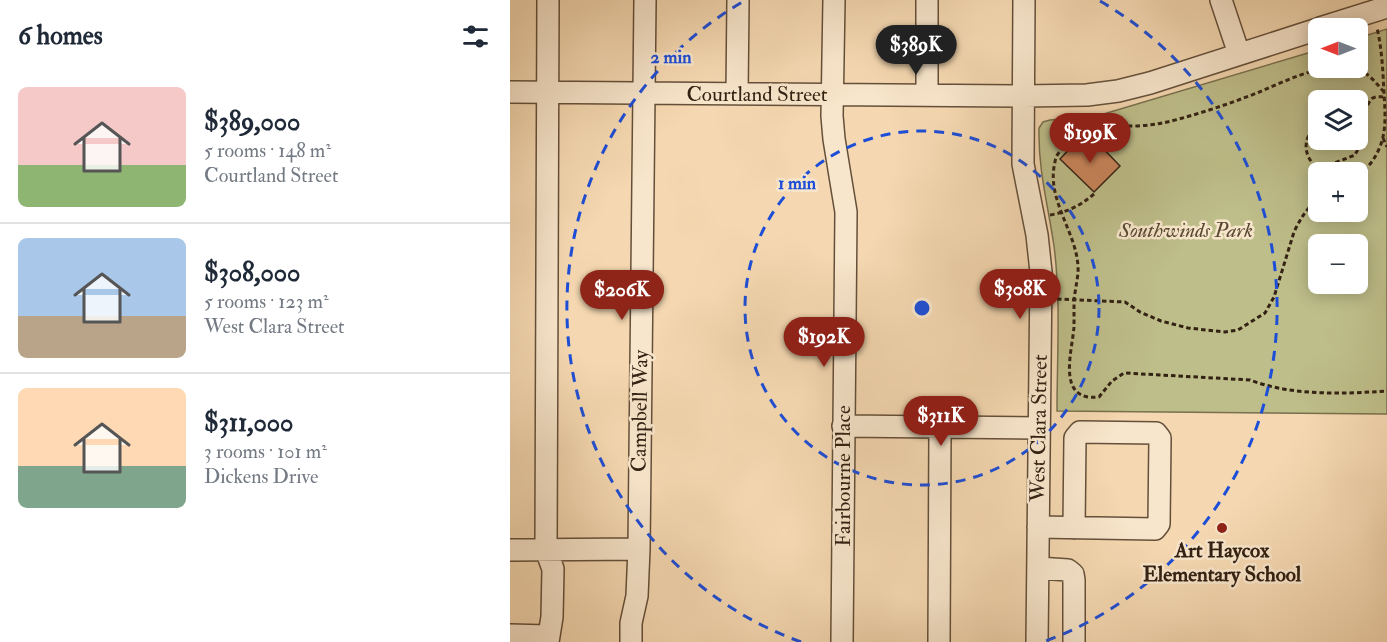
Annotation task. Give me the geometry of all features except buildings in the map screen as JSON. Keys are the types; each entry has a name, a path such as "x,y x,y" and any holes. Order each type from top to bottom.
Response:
{"street":[{"path":"510,635 548,639 552,617 553,569 546,550 548,0"},
{"name":"Campbell Way","path":"631,642 631,623 637,596 639,549 645,0"},
{"path":"737,94 738,0"},
{"name":"Fairbourne Place","path":"834,0 832,95 834,139 846,212 842,642"},
{"path":"927,0 927,95"},
{"name":"West Clara Street","path":"1024,0 1023,164 1037,235 1041,272 1037,642"},
{"path":"1221,0 1239,54"},
{"name":"Courtland Street","path":"1353,18 1380,9"},
{"name":"Courtland Street","path":"510,92 1087,95 1118,91 1150,83 1308,32"},
{"path":"843,426 1039,428"},
{"path":"939,642 940,427"},
{"path":"1038,527 1074,528 1155,529 1159,524 1160,438 1156,433 1080,432 1075,438 1074,528"},
{"path":"510,550 639,549"},
{"path":"1038,568 1068,570 1073,574 1074,642"}],"path":[{"path":"1368,167 1383,138 1385,114 1380,9"},
{"path":"1384,92 1372,77 1363,71 1353,68 1321,70 1179,119 1157,124 1101,126 1083,130 1069,139 1056,157 1054,188 1077,259 1074,329 1069,362 1071,383 1077,393 1088,398 1099,397 1112,381 1124,373 1250,380 1262,385 1298,392 1387,391"},
{"path":"1368,104 1373,98 1384,97"},
{"path":"1308,137 1306,152 1311,162"},
{"path":"1383,138 1387,147"},
{"path":"1337,162 1355,154 1357,150"},
{"path":"1033,217 1061,212 1083,203 1094,194"},
{"path":"1040,300 1125,302 1140,312 1161,321 1188,328 1225,333 1238,330 1265,313 1274,297 1294,232 1308,209"}],"green space":[{"name":"Southwinds Park","path":"1387,29 1387,414 1057,411 1057,287 1054,246 1040,158 1039,128 1043,122 1050,120 1097,116 1308,53 1308,78 1368,78 1368,35"}],"place":[{"name":"Art Haycox Elementary School","path":"1222,528"}]}
